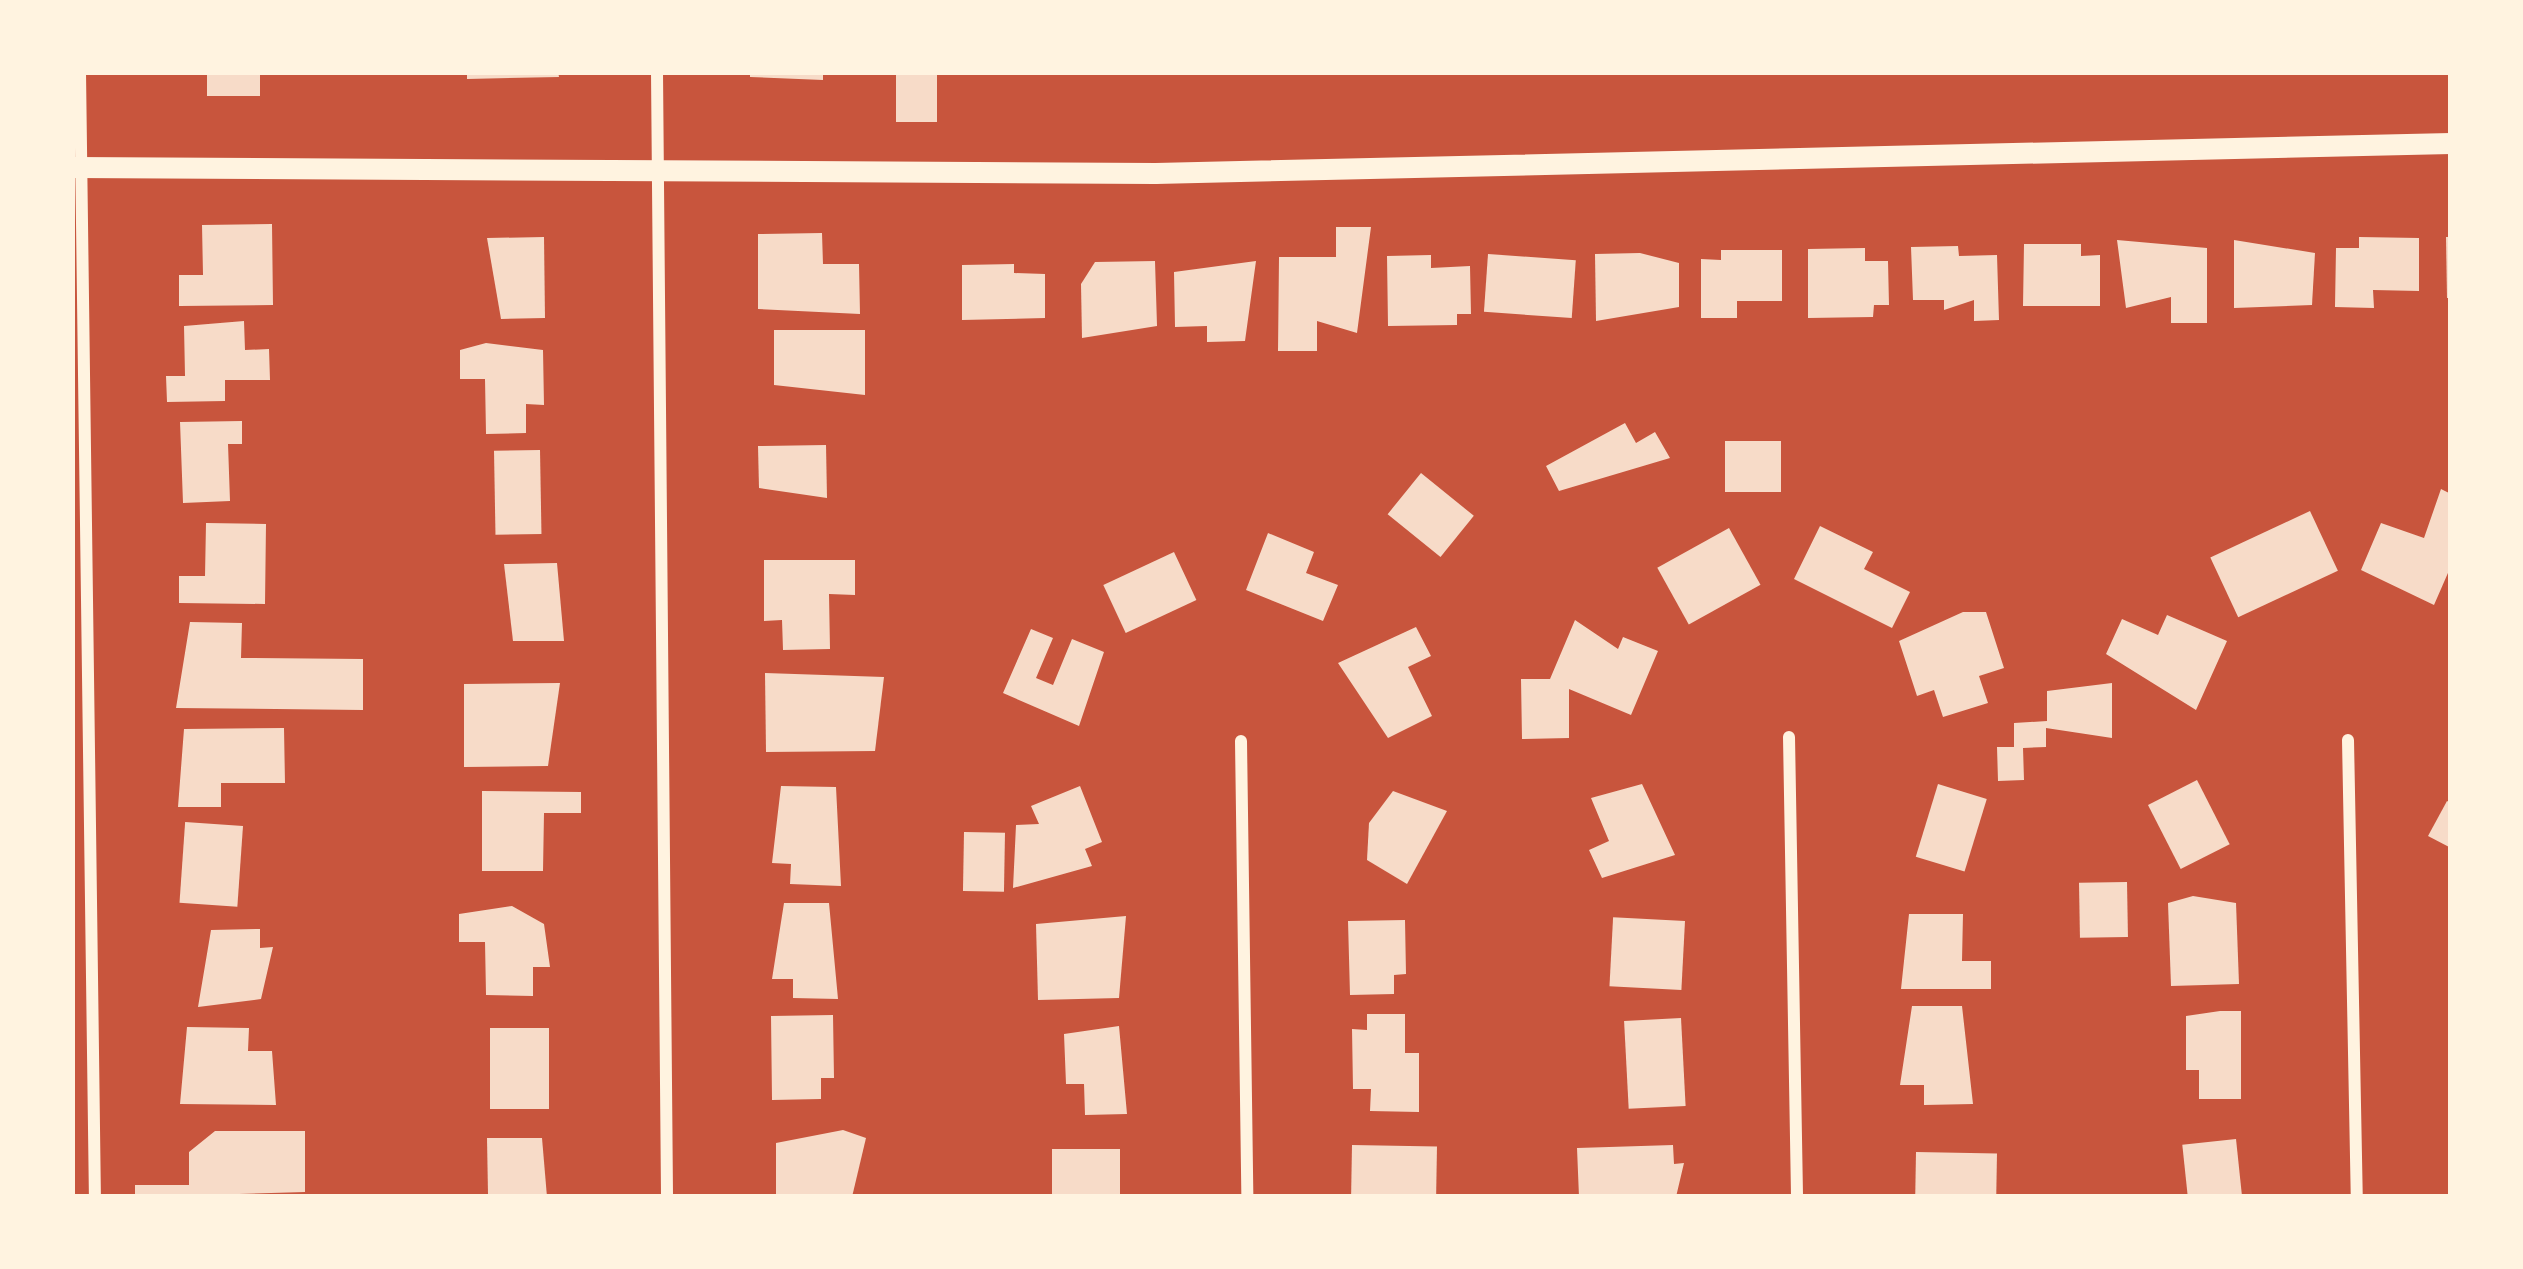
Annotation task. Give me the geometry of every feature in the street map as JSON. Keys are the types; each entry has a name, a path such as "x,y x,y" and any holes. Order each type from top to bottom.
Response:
{"street":[{"path":"80,72 76,167 95,1197"},
{"path":"657,72 667,1197"},
{"path":"76,167 1155,173 2451,143"},
{"path":"1789,737 1797,1197"},
{"path":"2348,740 2357,1197"},
{"path":"1241,741 1247,1197"}],"building":[{"path":"207,72 260,72 260,96 207,96"},
{"path":"467,72 558,72 559,77 467,79"},
{"path":"750,72 823,72 823,80 750,77"},
{"path":"896,72 937,72 937,122 896,122"},
{"path":"272,224 273,305 179,306 179,275 203,275 202,225"},
{"path":"1336,227 1371,227 1357,333 1317,321 1317,351 1278,351 1279,257 1336,257"},
{"path":"822,233 823,264 859,264 860,314 758,309 758,234"},
{"path":"544,237 545,318 501,319 487,238"},
{"path":"2359,237 2419,238 2419,291 2373,290 2374,308 2335,307 2336,248 2359,248"},
{"path":"2446,237 2451,237 2451,298 2447,298"},
{"path":"2117,240 2207,248 2207,323 2171,323 2171,297 2126,308"},
{"path":"2234,240 2315,253 2312,305 2234,308"},
{"path":"2024,244 2081,244 2081,256 2100,255 2100,306 2023,306"},
{"path":"1958,246 1959,256 1997,255 1999,320 1974,321 1974,300 1944,310 1944,300 1913,300 1911,247"},
{"path":"1865,248 1865,261 1888,261 1889,305 1874,305 1873,317 1808,318 1808,249"},
{"path":"1721,250 1782,250 1782,301 1737,301 1737,318 1701,318 1701,259 1721,260"},
{"path":"1640,253 1679,263 1679,307 1596,321 1595,254"},
{"path":"1488,254 1576,260 1572,318 1484,312"},
{"path":"1431,255 1431,268 1470,266 1471,314 1457,314 1457,325 1388,326 1387,256"},
{"path":"1155,261 1157,326 1082,338 1081,284 1095,262"},
{"path":"1256,261 1245,341 1207,342 1207,326 1175,327 1174,272"},
{"path":"1014,264 1014,273 1045,274 1045,318 962,320 962,265"},
{"path":"244,321 245,350 269,349 270,380 225,380 225,401 167,402 166,376 185,376 184,326"},
{"path":"774,330 865,330 865,395 774,385"},
{"path":"486,343 543,350 544,405 526,404 526,433 486,434 485,379 460,379 460,350"},
{"path":"242,421 242,444 228,444 230,501 183,503 180,422"},
{"path":"1625,423 1636,443 1655,432 1670,458 1559,491 1546,466"},
{"path":"1725,441 1781,441 1781,492 1725,492"},
{"path":"826,445 827,498 759,488 758,446"},
{"path":"540,450 541,534 495,535 494,451"},
{"path":"1421,473 1474,516 1440,557 1388,514"},
{"path":"2441,489 2451,494 2451,566 2434,605 2361,570 2381,523 2424,538"},
{"path":"2310,511 2338,571 2238,617 2210,557"},
{"path":"206,523 266,524 265,604 179,603 179,576 205,576"},
{"path":"1820,526 1873,552 1864,569 1910,592 1892,628 1794,579"},
{"path":"1729,528 1761,585 1689,625 1657,568"},
{"path":"1268,533 1314,552 1306,573 1338,585 1323,621 1246,590"},
{"path":"1174,552 1196,600 1126,633 1103,585"},
{"path":"764,560 855,560 855,595 829,594 830,649 783,650 782,620 764,621"},
{"path":"557,563 564,641 513,641 504,564"},
{"path":"1963,612 1986,612 2004,668 1979,676 1988,703 1943,717 1934,690 1917,696 1899,641"},
{"path":"2167,615 2227,641 2196,710 2106,654 2122,619 2158,635"},
{"path":"1575,620 1618,649 1623,637 1658,651 1631,715 1569,689 1569,738 1522,739 1521,679 1550,679"},
{"path":"190,622 242,623 241,658 363,659 363,710 176,708"},
{"path":"1416,627 1431,656 1408,667 1432,716 1388,738 1338,663"},
{"path":"1031,629 1053,638 1036,678 1053,685 1072,639 1104,652 1079,726 1003,693"},
{"path":"765,673 884,677 875,751 766,752"},
{"path":"560,683 548,766 464,767 464,684"},
{"path":"2112,683 2112,738 2046,728 2046,747 2023,748 2024,780 1998,781 1997,747 2014,747 2014,723 2047,721 2047,691"},
{"path":"284,728 285,783 221,783 221,807 178,807 184,729"},
{"path":"2197,780 2230,844 2181,869 2148,805"},
{"path":"1642,784 1675,855 1602,878 1589,850 1609,841 1591,798"},
{"path":"1938,784 1987,799 1965,872 1916,857"},
{"path":"781,786 836,787 841,886 790,884 791,864 772,863"},
{"path":"1080,786 1102,842 1085,849 1092,866 1013,888 1016,825 1039,824 1031,806"},
{"path":"482,791 581,792 581,813 544,813 543,871 482,871"},
{"path":"1393,791 1447,811 1407,884 1367,860 1369,823"},
{"path":"2447,801 2451,803 2451,848 2428,836"},
{"path":"185,822 243,826 237,907 179,903"},
{"path":"964,832 1005,833 1004,892 963,891"},
{"path":"2127,882 2128,937 2080,938 2079,883"},
{"path":"2193,896 2236,903 2239,984 2171,986 2168,903"},
{"path":"784,903 829,903 838,999 793,998 793,979 772,979"},
{"path":"512,906 544,924 550,967 533,967 533,996 486,995 485,942 459,942 459,914"},
{"path":"1909,914 1963,914 1962,961 1991,961 1991,989 1901,989"},
{"path":"1126,916 1119,998 1038,1000 1036,924"},
{"path":"1613,917 1685,921 1681,990 1609,986"},
{"path":"1405,920 1406,974 1394,975 1394,994 1350,995 1348,921"},
{"path":"260,929 260,948 273,947 261,999 198,1007 211,930"},
{"path":"1912,1006 1962,1006 1973,1104 1924,1105 1924,1085 1900,1085"},
{"path":"2241,1011 2241,1099 2199,1099 2199,1070 2186,1070 2186,1016"},
{"path":"1367,1014 1405,1014 1405,1053 1419,1053 1419,1112 1370,1111 1371,1089 1353,1089 1352,1029 1367,1030"},
{"path":"833,1015 834,1078 821,1078 821,1099 772,1100 771,1016"},
{"path":"1681,1018 1686,1106 1629,1109 1624,1021"},
{"path":"1119,1026 1127,1114 1085,1115 1084,1084 1066,1084 1064,1034"},
{"path":"187,1027 249,1028 248,1051 272,1051 276,1105 180,1104"},
{"path":"490,1028 549,1028 549,1109 490,1109"},
{"path":"843,1130 866,1138 852,1197 776,1197 776,1143"},
{"path":"215,1131 305,1131 305,1192 135,1197 135,1185 189,1185 189,1152"},
{"path":"487,1138 542,1138 547,1197 488,1194"},
{"path":"2236,1139 2242,1197 2188,1197 2182,1145"},
{"path":"1352,1145 1437,1146 1436,1197 1351,1197"},
{"path":"1673,1145 1674,1164 1684,1163 1676,1197 1579,1197 1577,1148"},
{"path":"1052,1149 1120,1149 1120,1197 1052,1197"},
{"path":"1916,1152 1997,1153 1996,1197 1915,1197"}]}
